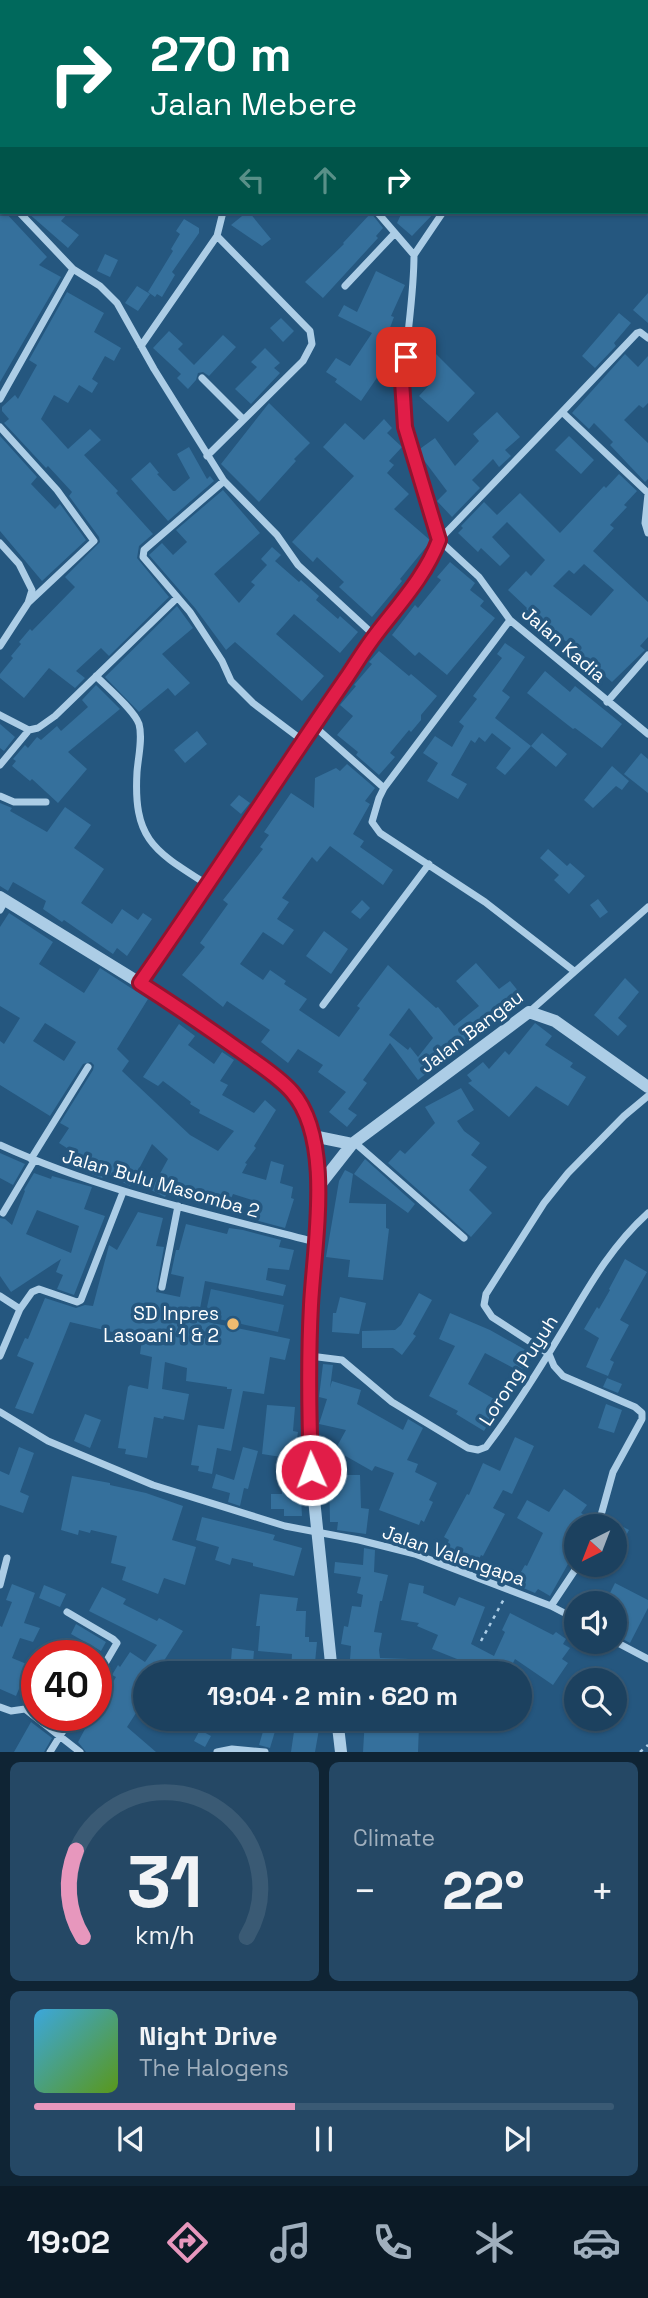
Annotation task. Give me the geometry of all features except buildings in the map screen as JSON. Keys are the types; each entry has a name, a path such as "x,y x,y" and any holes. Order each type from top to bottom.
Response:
{"street":[{"path":"21,214 73,269 100,286 117,303 224,481 277,535 298,565 375,636"},
{"path":"141,346 217,236 222,214"},
{"path":"379,214 414,255"},
{"path":"439,540 405,427 402,381 409,332 414,255 442,214"},
{"path":"345,286 395,233"},
{"path":"207,456 303,361 312,344 310,331 217,236"},
{"path":"0,399 73,269"},
{"path":"140,983 208,885 302,740 375,636 423,574 439,540 637,333 640,332 648,338"},
{"path":"202,378 243,419"},
{"path":"562,412 648,494 645,523 648,533"},
{"path":"0,427 57,490 94,541 28,603 0,646"},
{"path":"224,481 142,554 184,604 222,661 231,681 253,703 302,740"},
{"name":"Jalan Kadia","path":"439,540 479,577 510,620 648,734"},
{"path":"0,543 19,564 30,582 32,590 28,603"},
{"path":"0,765 29,730 38,728 55,716 177,598"},
{"path":"510,620 384,788 373,815 375,826 380,833 485,902 574,971"},
{"path":"607,702 648,655"},
{"path":"96,676 138,723 140,733 136,799 142,829 150,842 168,859 208,885"},
{"path":"0,715 29,730"},
{"path":"313,725 384,788"},
{"path":"0,796 14,802 46,802"},
{"path":"323,1005 429,864"},
{"path":"2,903 140,983 211,1030 282,1083 300,1103 313,1136 319,1186 309,1430 331,1661"},
{"name":"Jalan Bangau","path":"319,1186 353,1143 529,1012 648,906"},
{"path":"529,1012 555,1021 648,1087"},
{"path":"3,1213 88,1067"},
{"path":"601,1514 613,1472 642,1419 642,1413 635,1407 563,1376 548,1354 492,1317 485,1305 486,1294 544,1203 568,1173 624,1116 648,1096"},
{"path":"313,1136 353,1143 464,1238"},
{"name":"Jalan Bulu Masomba 2","path":"0,1145 32,1160 123,1192 315,1242"},
{"path":"0,1356 20,1309 32,1292 39,1289 77,1302 81,1300 123,1192"},
{"path":"162,1287 178,1206"},
{"name":"Lorong Puyuh","path":"310,1356 342,1360 392,1402 468,1448 478,1450 486,1447 548,1354 600,1268 618,1243 648,1213"},
{"path":"0,1296 20,1309"},
{"name":"Jalan Valengapa","path":"0,1412 48,1441 153,1485 285,1526 415,1555 564,1613"},
{"path":"0,1585 7,1558"},
{"path":"551,1606 570,1577"},
{"path":"68,1612 113,1639 117,1643 112,1652"},
{"path":"627,1648 648,1659"},
{"path":"0,1707 11,1711 25,1709 80,1752"},
{"path":"50,1752 63,1731"},
{"path":"339,1731 341,1752"},
{"path":"217,1752 232,1749 265,1752"}],"path":[{"path":"481,1641 509,1590"},
{"path":"640,1752 648,1745"}],"shaded area":[{"path":"211,1289 284,1305 278,1332 205,1316"}],"place":[{"name":"SD Inpres Lasoani 1 & 2","path":"233,1324"}],"route":[{"path":"311,1470 308,1403 319,1186 311,1130 300,1103 282,1083 211,1030 140,983 208,885 302,740 375,636 423,574 435,551 439,540 405,427 402,381 406,357"}]}
